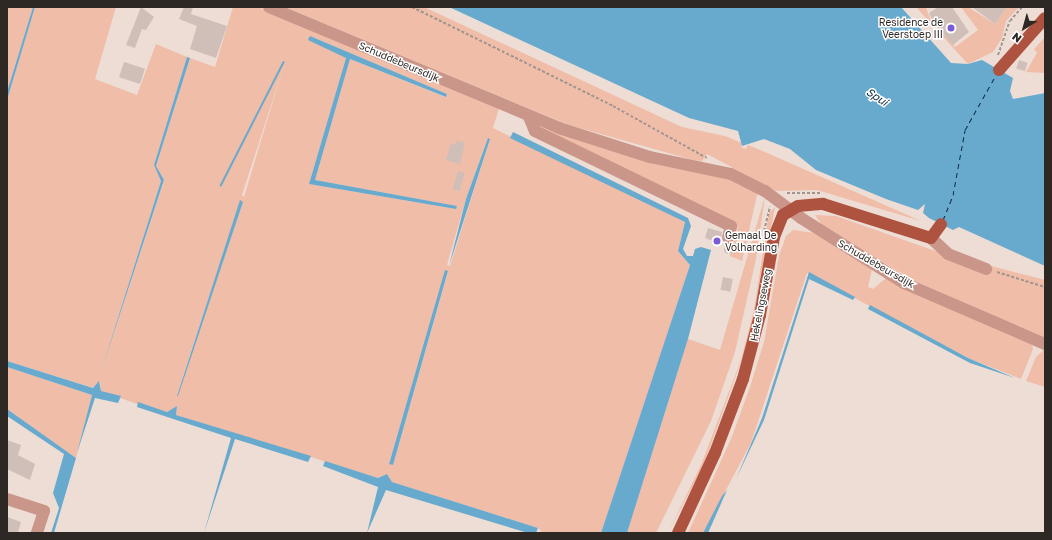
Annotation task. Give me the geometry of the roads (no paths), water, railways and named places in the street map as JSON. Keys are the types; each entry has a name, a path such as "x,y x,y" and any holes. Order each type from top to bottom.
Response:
{"main road":[{"path":"999,70 1045,18"},
{"path":"788,210 807,204 834,206 931,238 941,224"},
{"name":"Hekelingseweg","path":"678,533 715,453 743,379 760,315 776,229 788,210"}],"street":[{"name":"Schuddebeursdijk","path":"269,7 529,117 613,147 716,171 748,182 776,200 788,210 904,283 1045,344"},
{"path":"529,117 535,131 731,226 728,238"},
{"path":"931,238 948,254 986,269"},
{"path":"7,499 44,511 37,533"}],"water":[{"path":"33,7 35,7 7,100 7,92"},
{"name":"Spui","path":"449,7 901,7 951,63 968,64 982,60 1013,78 1010,91 1013,99 1045,93 1045,266 959,227 953,230 929,218 923,213 925,204 918,210 886,199 816,170 790,149 764,139 742,146 738,131 689,118"},
{"path":"310,36 447,94 446,97 350,59 315,180 457,206 456,209 309,184 346,58 308,40"},
{"path":"187,57 190,58 156,166 164,180 101,372 161,181 154,165"},
{"path":"283,61 285,62 221,187 219,186"},
{"path":"513,132 688,218 691,226 683,249 687,256 693,256 695,249 701,247 711,250 688,339 627,533 601,533 690,265 678,251 685,222 510,138"},
{"path":"488,138 490,139 449,266 466,199"},
{"path":"240,200 243,202 177,396"},
{"path":"445,270 448,271 393,465 389,464"},
{"path":"809,272 855,297 853,300 809,279 764,420 736,479 762,418"},
{"path":"870,305 968,358 1015,378 970,363 868,309"},
{"path":"7,361 93,388 99,381 101,391 121,396 118,403 95,398 77,453 92,395 7,367"},
{"path":"138,402 167,412 177,406 176,415 311,456 308,462 235,439 204,533 231,438 137,407"},
{"path":"7,409 76,458 54,533 51,533 59,508 53,493 64,454 7,416"},
{"path":"325,461 378,478 387,474 392,482 538,528 536,533 528,533 386,490 367,533 378,487 323,466"},
{"path":"727,490 708,533 703,533 722,496"}],"place":[{"name":"Residence de Veerstoep III","path":"951,28"},
{"name":"Gemaal De Volharding","path":"717,241"}]}
